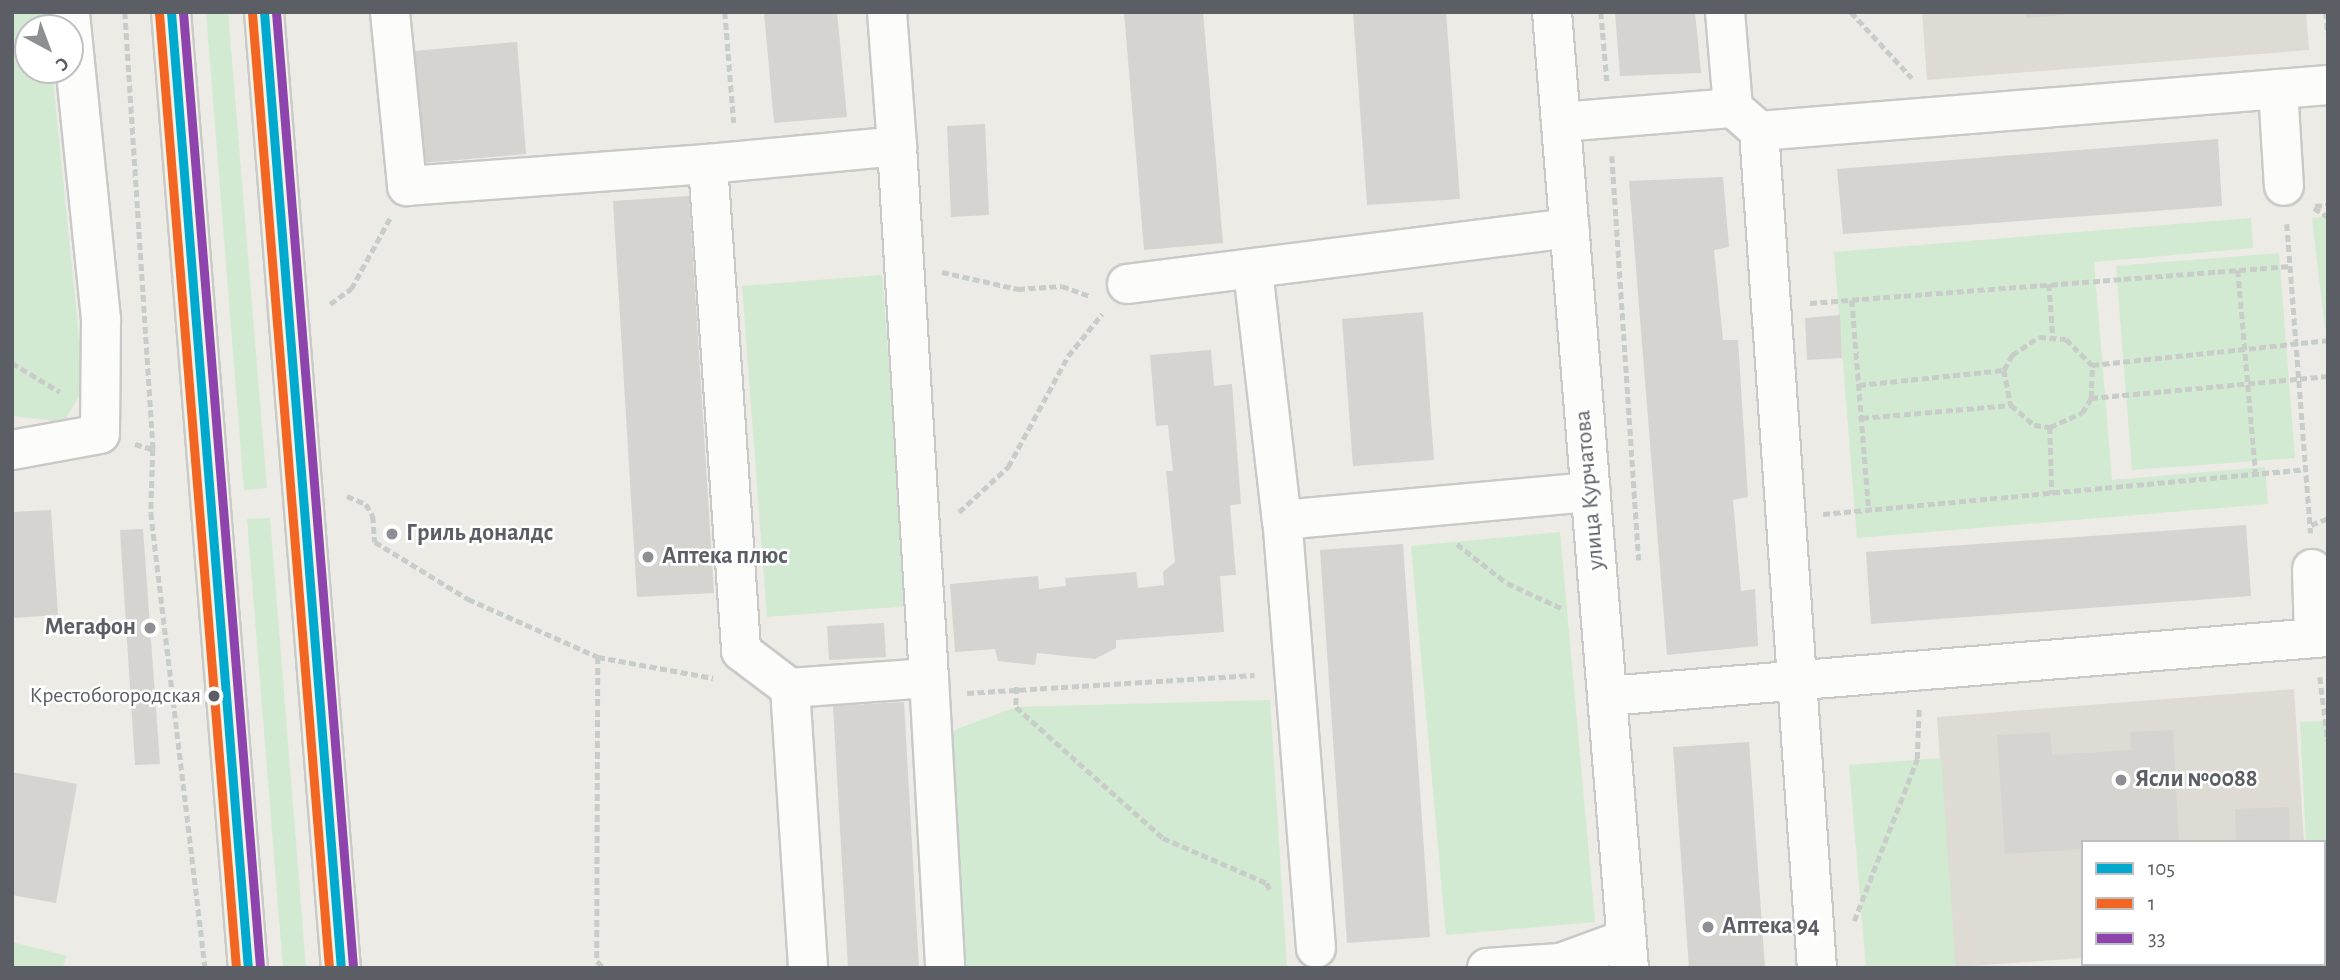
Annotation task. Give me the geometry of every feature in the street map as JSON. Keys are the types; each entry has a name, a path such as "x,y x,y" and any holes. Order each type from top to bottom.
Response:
{"main road":[{"path":"171,12 248,968"},
{"path":"264,12 341,968"}],"street":[{"path":"12,450 100,434 101,319 70,12"},
{"path":"390,12 407,186 723,163 897,146"},
{"path":"887,12 906,244 922,545 940,686 945,968"},
{"name":"улица Курчатова","path":"1552,12 1628,953"},
{"path":"1725,12 1746,119 1774,306 1801,679 1816,965"},
{"path":"1561,122 1610,118 1746,119 2328,85"},
{"path":"2278,89 2284,186"},
{"path":"723,163 741,652 790,688 940,686"},
{"path":"1127,284 1253,271 1569,228"},
{"path":"1253,271 1282,520 1316,948"},
{"path":"1282,520 1591,492"},
{"path":"1607,696 2321,637 2312,569"},
{"path":"790,688 808,968"},
{"path":"1487,968 1560,965 1628,953"}],"path":[{"path":"125,12 153,449 151,513 205,968"},
{"path":"723,163 725,12"},
{"path":"1601,12 1639,565"},
{"path":"1851,12 1919,86"},
{"path":"2326,12 2328,33"},
{"path":"331,317 330,299 351,289 407,186"},
{"path":"2284,186 2311,525 2312,569"},
{"path":"906,244 938,271 1018,289 1062,286 1087,297 1127,284"},
{"path":"1774,306 2290,266"},
{"path":"2238,270 2256,474"},
{"path":"922,545 1009,467 1068,356 1127,284"},
{"path":"2049,285 2053,335"},
{"path":"1852,300 1870,511"},
{"path":"1859,385 2004,370 2024,343 2053,335 2076,344 2092,365 2091,398 2082,413 2050,427 2034,425 2011,405 2004,370"},
{"path":"2092,365 2328,340"},
{"path":"12,363 51,382 100,434 153,449"},
{"path":"2091,398 2328,376"},
{"path":"1862,418 2011,405"},
{"path":"2050,427 2052,494"},
{"path":"1790,516 1870,511 2306,470"},
{"path":"347,496 366,504 375,542 401,562 598,657 721,679"},
{"path":"1412,510 1507,583 1602,627"},
{"path":"2311,525 2328,518"},
{"path":"2311,525 2328,524"},
{"path":"2321,637 2328,741"},
{"path":"598,657 597,961 604,968"},
{"path":"1816,965 1861,913 1912,772 1921,668"},
{"path":"940,686 1017,687 1216,679"},
{"path":"1017,687 1016,707 1163,838 1267,883 1272,896"}],"shaded area":[{"path":"1922,12 2306,12 2309,50 1927,80"},
{"name":"Ясли №0088","path":"2294,689 2304,840 2081,840 2081,958 1955,967 1937,717"}],"green space":[{"path":"12,12 46,12 14,14 14,84 53,84 84,387 64,422 12,416"},
{"path":"206,12 228,12 267,488 244,490"},
{"path":"2328,217 2328,328 2325,329 2312,218"},
{"path":"2251,218 2253,248 2094,262 2112,480 2265,467 2268,504 1857,538 1834,252"},
{"path":"2279,253 2295,458 2132,470 2116,266"},
{"path":"882,275 908,606 767,617 742,286"},
{"path":"270,518 306,968 283,968 247,519"},
{"path":"1560,532 1595,922 1446,935 1411,546"},
{"path":"1270,700 1287,968 964,968 952,731 1016,707"},
{"path":"2328,721 2328,939 2326,840 2306,840 2300,722"},
{"path":"1941,758 1956,968 1866,968 1849,765"},
{"path":"12,942 67,956 62,968 12,968"}],"building":[{"path":"764,12 837,12 847,117 774,123"},
{"path":"1124,12 1203,12 1223,243 1144,250"},
{"path":"1353,12 1446,12 1460,199 1367,205"},
{"path":"1615,12 1695,12 1701,73 1620,76"},
{"path":"2026,12 2069,12 2070,14 2026,18"},
{"path":"517,42 526,154 411,164 402,52"},
{"path":"985,124 989,215 951,217 947,126"},
{"path":"2218,139 2222,206 1843,234 1837,169"},
{"path":"1723,177 1729,247 1714,250 1723,340 1738,340 1748,497 1733,500 1741,591 1755,589 1758,646 1667,655 1629,181"},
{"path":"689,196 714,593 637,597 613,201"},
{"path":"1423,312 1434,460 1353,466 1342,319"},
{"path":"1840,315 1842,358 1807,360 1805,318"},
{"path":"1211,350 1214,386 1232,384 1241,504 1230,505 1236,575 1220,576 1224,632 1116,640 1116,648 1095,659 1037,653 1035,665 998,661 995,649 955,652 950,584 1038,576 1039,589 1066,586 1065,578 1136,572 1138,588 1164,585 1163,572 1175,562 1166,471 1173,471 1168,425 1156,426 1150,355"},
{"path":"51,510 58,615 12,618 12,512"},
{"path":"2246,525 2251,596 1871,624 1866,552"},
{"path":"143,529 160,764 135,765 120,530"},
{"path":"1403,544 1430,937 1347,943 1320,550"},
{"path":"884,623 886,657 829,660 827,626"},
{"path":"904,702 919,968 848,968 833,706"},
{"path":"2173,730 2179,840 2081,840 2081,849 2005,854 1997,735 2050,732 2052,755 2131,750 2130,732"},
{"path":"1749,742 1765,968 1689,968 1673,747"},
{"path":"12,772 77,784 56,903 12,895"},
{"path":"2289,807 2290,840 2236,840 2235,809"}],"transit line":[{"name":"105","path":"171,12 248,968"},
{"name":"33","path":"183,12 260,967"},
{"name":"105","path":"264,12 341,968"},
{"name":"33","path":"276,12 353,967"},
{"name":"1","path":"159,13 236,968"},
{"name":"1","path":"252,13 329,968"}],"place":[{"name":"Гриль доналдс","path":"392,534"},
{"name":"Аптека плюс","path":"648,557"},
{"name":"Мегафон","path":"150,628"},
{"name":"Крестобогородская","path":"214,696"},
{"name":"Ясли №0088","path":"2121,780"},
{"name":"Аптека 94","path":"1708,927"}]}
